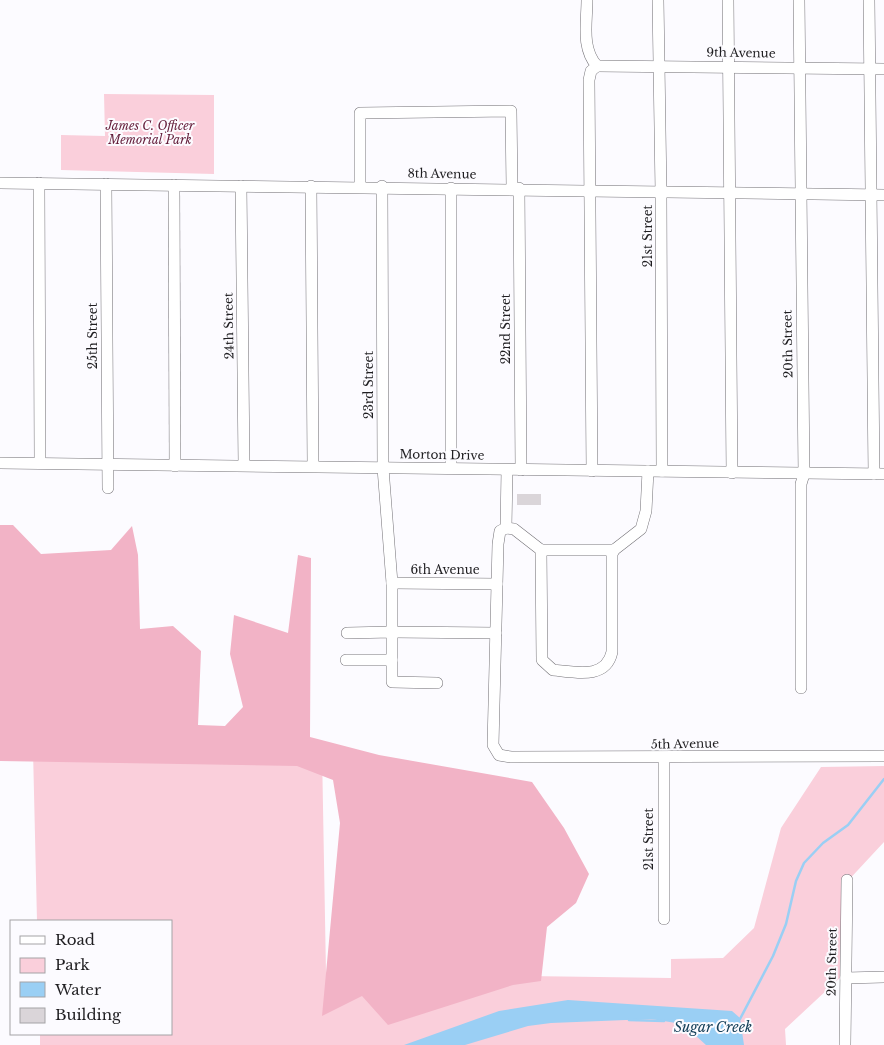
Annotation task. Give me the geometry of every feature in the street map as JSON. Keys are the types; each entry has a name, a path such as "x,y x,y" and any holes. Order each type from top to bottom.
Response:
{"street":[{"path":"587,0 587,48 588,54 597,66 591,71 589,80 592,470"},
{"name":"21st Street","path":"658,0 662,472"},
{"path":"728,0 732,473"},
{"name":"20th Street","path":"799,0 804,474 801,484 801,688"},
{"path":"869,0 869,195 879,474"},
{"name":"9th Avenue","path":"597,66 884,69"},
{"name":"22nd Street","path":"360,186 360,113 511,111 516,188 521,470"},
{"name":"8th Avenue","path":"0,183 382,186 884,195"},
{"path":"39,183 40,463"},
{"name":"25th Street","path":"106,184 108,488"},
{"path":"174,185 175,466"},
{"name":"24th Street","path":"241,186 244,465"},
{"path":"311,186 313,466"},
{"name":"23rd Street","path":"382,186 383,468 392,583 392,682 437,683"},
{"path":"451,468 452,188"},
{"name":"Morton Drive","path":"0,463 879,474"},
{"path":"506,528 507,470"},
{"path":"347,633 496,633 498,537 500,531 506,528 514,529 541,550 614,550 641,529 646,511 648,471"},
{"path":"541,550 542,660 553,670 572,672 597,672 604,669 611,658 614,550"},
{"name":"6th Avenue","path":"392,583 497,584"},
{"name":"5th Avenue","path":"496,633 493,745 499,755 511,757 664,758 884,756"},
{"path":"346,660 392,660"},
{"name":"21st Street","path":"664,758 664,919"},
{"name":"20th Street","path":"845,1045 847,880"},
{"path":"846,978 884,977"}],"green space":[{"name":"James C. Officer Memorial Park","path":"104,94 214,95 214,174 61,170 61,135 105,136"},
{"path":"33,750 322,751 326,973 671,978 671,959 723,958 754,928 781,828 821,767 884,766 884,842 844,885 843,975 785,1029 786,1045 40,1045 40,1035 172,1035 172,920 37,920"}],"shaded area":[{"path":"0,525 13,525 41,554 111,550 132,526 138,555 140,629 173,626 201,651 198,725 225,726 243,707 230,654 234,615 288,633 298,555 311,558 310,737 379,755 532,782 564,828 589,874 576,903 547,927 541,981 513,985 388,1025 362,996 322,1016 340,823 333,780 297,766 0,761"}],"water":[{"name":"Sugar Creek","path":"568,1000 732,1011 740,1018 744,1045 706,1045 695,1035 676,1023 651,1019 551,1023 528,1026 465,1045 404,1045 499,1011"}],"building":[{"path":"517,494 541,494 541,505 517,505"}],"waterway":[{"path":"740,1019 773,956 786,924 796,881 804,863 823,843 848,825 884,779"},
{"name":"Sugar Creek","path":"629,1020 664,1021"}]}
